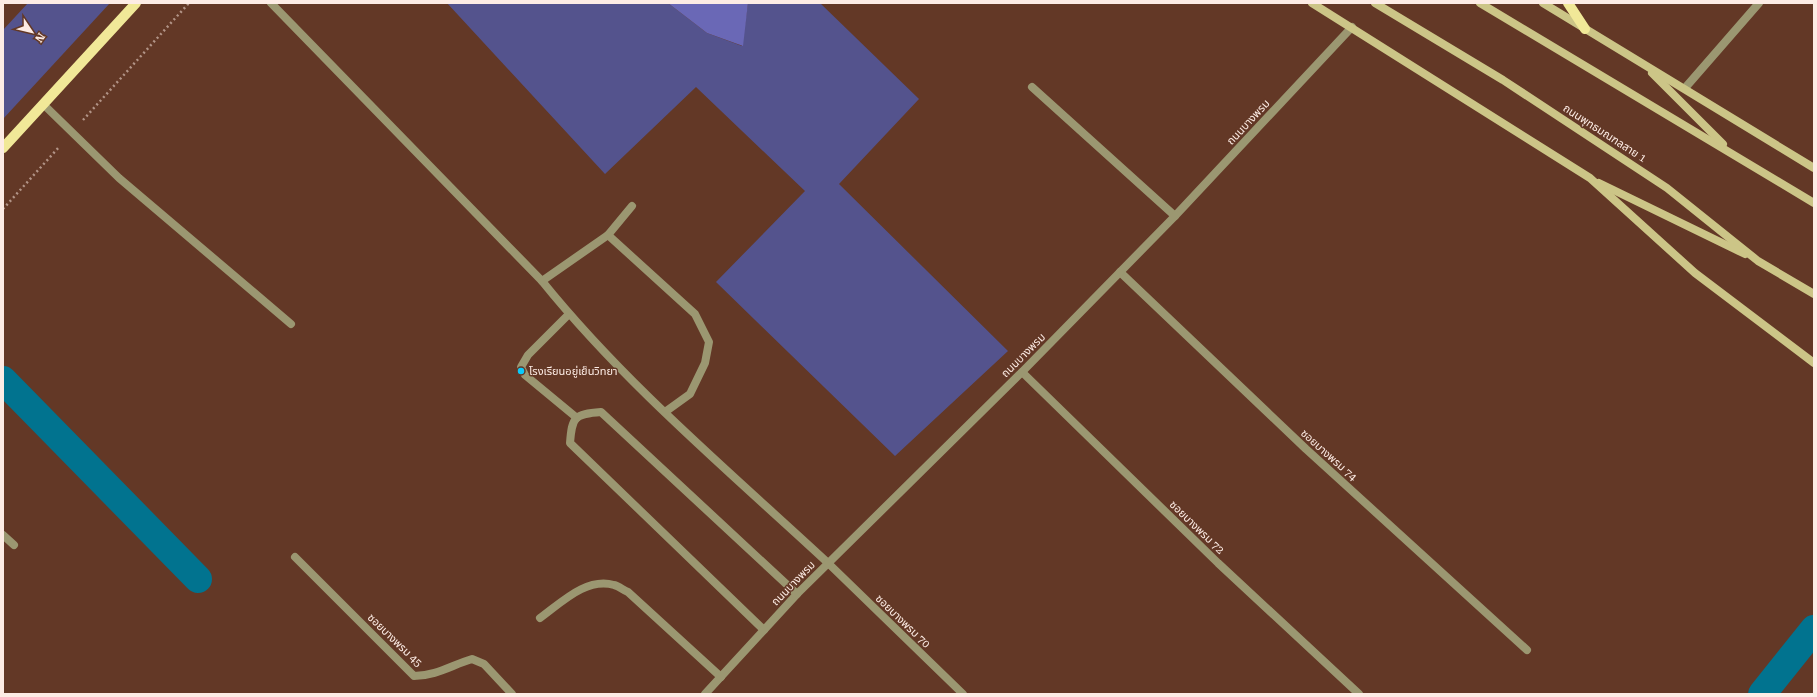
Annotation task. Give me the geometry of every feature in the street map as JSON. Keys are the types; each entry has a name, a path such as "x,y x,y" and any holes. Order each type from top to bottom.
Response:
{"main road":[{"path":"3,148 136,3"},
{"path":"1312,3 1590,178 1758,261"},
{"name":"ถนนพุทธมณฑลสาย 1","path":"1374,3 1502,80 1668,188 1758,261 1814,294"},
{"path":"1480,3 1814,203"},
{"path":"1543,3 1685,88 1814,168"},
{"path":"1568,3 1585,29"},
{"path":"1644,64 1730,152"},
{"path":"1590,178 1695,273 1814,362"}],"street":[{"name":"ซอยบางพรม 70","path":"271,3 542,281 569,314 665,412 828,563 963,694"},
{"path":"1685,88 1759,3"},
{"name":"ถนนบางพรม","path":"705,694 796,594 1022,372 1175,216 1352,27"},
{"path":"1032,87 1175,216"},
{"path":"43,104 119,178 291,324"},
{"path":"542,281 608,235 632,206"},
{"path":"608,235 695,314 709,342 705,363 690,394 665,412"},
{"name":"ซอยบางพรม 74","path":"1120,272 1306,449 1527,650"},
{"path":"569,314 528,355 521,367 525,375 577,418"},
{"name":"ซอยบางพรม 72","path":"1022,372 1218,563 1359,694"},
{"path":"764,630 570,444 571,425 577,418 582,413 601,412 796,594"},
{"path":"3,535 14,545"},
{"name":"ซอยบางพรม 45","path":"295,557 414,676 437,674 456,664 472,659 484,664 512,694"},
{"path":"540,618 582,588 596,584 614,584 628,592 721,677"}],"path":[{"path":"3,209 189,3"}],"shaded area":[{"path":"28,3 110,3 3,119 3,30"},
{"path":"447,3 668,3 707,33 742,46 748,3 820,3 919,99 839,184 1008,351 895,456 716,282 805,191 696,87 605,174"},
{"path":"668,3 748,3 743,46 707,33"}],"waterway":[{"path":"3,380 198,579"},
{"path":"1762,694 1814,629"}],"place":[{"name":"โรงเรียนอยู่เย็นวิทยา","path":"521,371"}]}
